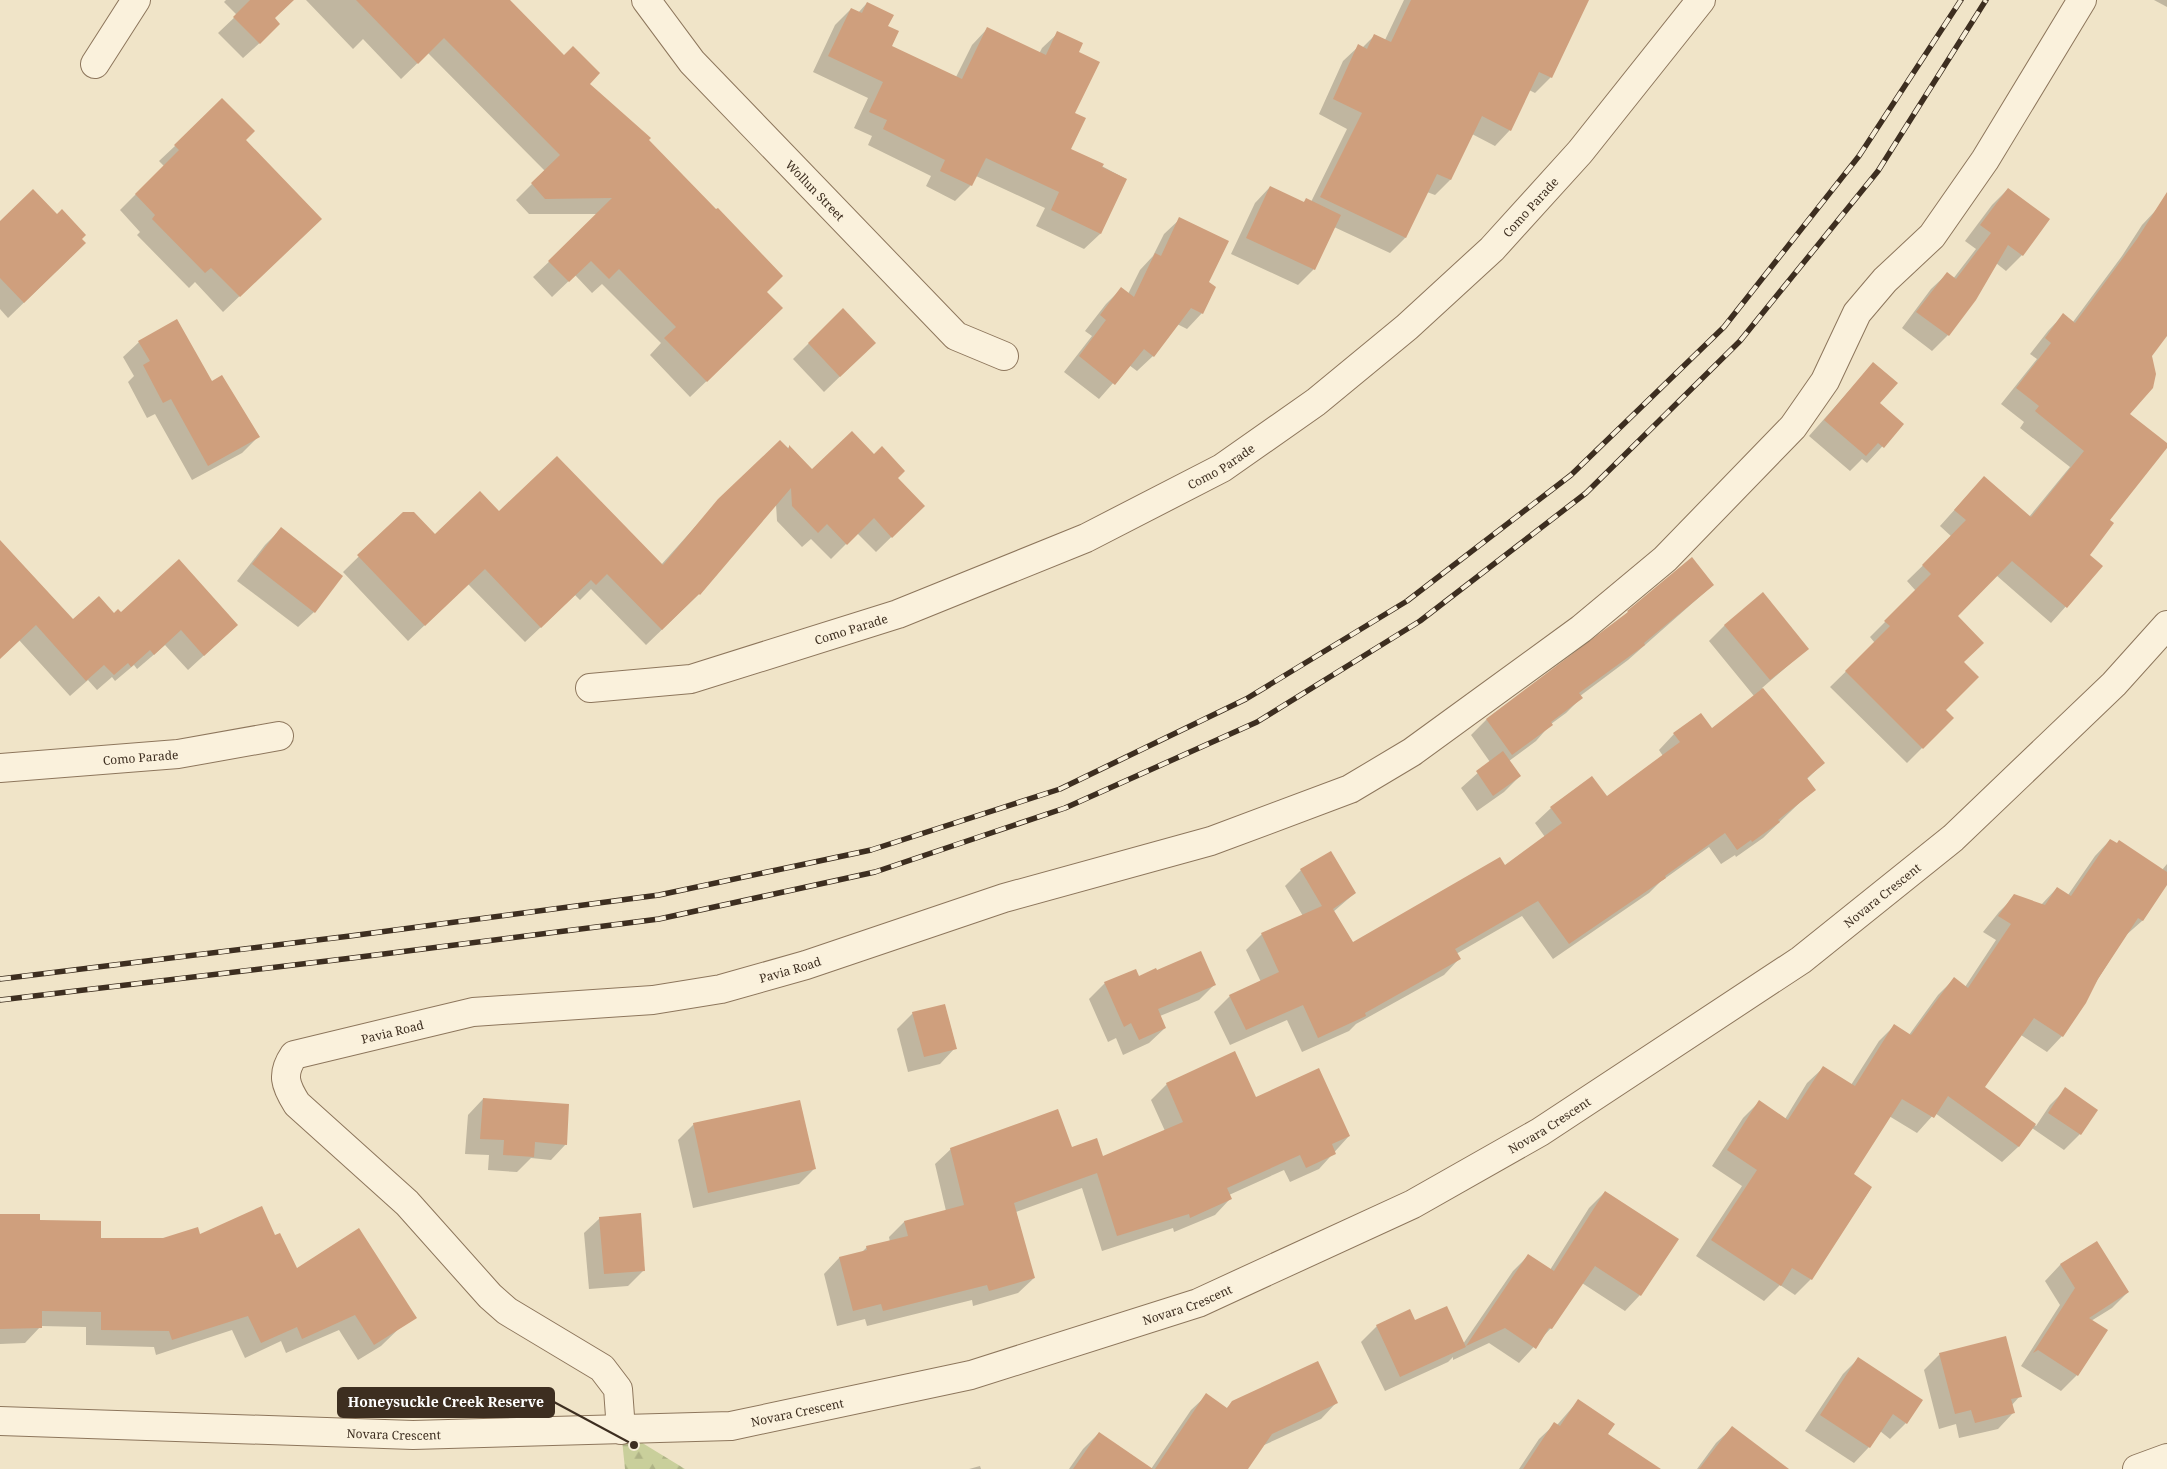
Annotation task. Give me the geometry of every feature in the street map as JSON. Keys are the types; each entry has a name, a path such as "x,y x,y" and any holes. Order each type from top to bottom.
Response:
{"street":[{"path":"96,64 136,0"},
{"name":"Wollun Street","path":"646,0 692,62 956,336 1004,356"},
{"name":"Como Parade","path":"590,688 690,679 898,614 1086,538 1222,468 1316,402 1407,327 1492,249 1580,152 1701,0"},
{"name":"Pavia Road","path":"621,1430 618,1389 602,1368 507,1311 490,1296 407,1203 297,1104 290,1093 285,1078 286,1066 294,1056 473,1012 653,1000 721,989 806,965 1004,898 1211,841 1350,789 1412,752 1581,629 1665,559 1793,427 1825,381 1857,313 1885,280 1932,236 1995,145 2082,0"},
{"name":"Novara Crescent","path":"0,1421 413,1435 731,1426 971,1375 1198,1303 1413,1204 1540,1132 1801,960 1953,838 2114,684 2167,625"},
{"name":"Como Parade","path":"0,768 178,754 279,736"},
{"path":"2137,1469 2167,1458"}],"green space":[{"path":"621,1430 685,1469 625,1469"}],"building":[{"path":"250,0 294,0 275,18 280,24 260,44 233,17"},
{"path":"356,0 510,0 564,55 573,46 600,73 590,84 651,138 649,140 783,276 767,292 783,308 707,382 664,338 676,327 619,269 609,279 591,261 569,282 548,261 612,198 545,199 531,183 560,155 444,38 418,64"},
{"path":"1411,0 1589,0 1552,78 1539,72 1511,131 1482,116 1451,180 1437,174 1406,238 1320,197 1362,113 1333,99 1358,44 1367,49 1374,34 1391,42"},
{"path":"867,2 894,15 888,26 899,31 892,46 962,79 987,27 1046,55 1057,31 1083,43 1079,52 1100,62 1075,113 1086,118 1071,149 1104,164 1102,167 1127,179 1101,234 1051,210 1059,192 986,158 972,186 940,171 945,160 883,129 887,120 869,112 883,82 828,56 851,8 862,13"},
{"path":"222,98 255,131 246,140 322,219 240,297 211,268 205,273 152,219 155,215 135,194 179,150 174,145"},
{"path":"1270,186 1304,202 1306,198 1341,215 1315,270 1246,238"},
{"path":"2008,188 2050,219 2023,256 2008,245 1976,300 1949,336 1916,312 1947,272 1956,279 1991,233 1980,225"},
{"path":"33,189 57,214 62,209 86,235 82,239 86,243 24,303 0,278 0,221"},
{"path":"2167,192 2167,336 2152,356 2156,374 2153,388 2130,414 2167,443 2167,448 2110,520 2114,523 2090,555 2103,566 2067,608 2012,561 1958,616 1984,643 1964,662 1979,677 1946,710 1954,718 1923,749 1845,671 1890,626 1884,621 1931,574 1922,565 1966,520 1954,510 1984,476 2031,517 2084,451 2035,411 2039,406 2016,388 2051,343 2045,338 2063,313 2075,323 2137,239"},
{"path":"1179,217 1229,241 1209,282 1216,287 1203,314 1191,308 1154,357 1144,349 1115,385 1079,356 1106,320 1100,315 1121,287 1134,297 1155,253 1161,256"},
{"path":"843,308 876,343 840,377 808,343"},
{"path":"177,319 212,381 222,375 260,437 208,466 171,399 163,403 143,365 150,361 138,341"},
{"path":"1873,362 1898,383 1880,403 1904,424 1884,448 1878,443 1866,456 1824,420"},
{"path":"852,431 874,454 882,446 905,471 898,478 925,506 892,538 874,518 847,545 827,524 818,533 792,506 791,488 700,595 662,630 607,574 596,585 591,580 541,628 485,569 425,626 357,555 403,512 414,512 435,534 480,491 499,511 557,456 663,565 718,499 780,440 789,449 789,445 812,469"},
{"path":"281,527 343,576 315,613 252,564"},
{"path":"0,540 73,619 99,596 114,613 118,609 121,612 179,559 238,625 204,656 181,630 154,655 150,650 131,667 128,663 114,675 104,665 86,681 36,625 0,659"},
{"path":"1692,557 1714,585 1644,643 1645,645 1579,693 1583,698 1551,722 1553,725 1512,755 1486,719 1628,612"},
{"path":"1763,592 1809,649 1770,680 1724,625"},
{"path":"1763,688 1825,763 1807,778 1816,790 1778,820 1780,822 1752,842 1751,840 1737,850 1725,833 1665,876 1666,878 1569,944 1538,901 1455,949 1461,959 1365,1013 1366,1016 1318,1038 1303,1005 1246,1030 1229,995 1279,972 1261,933 1322,906 1300,869 1331,851 1356,893 1333,909 1353,942 1500,857 1505,865 1562,823 1550,807 1592,776 1607,796 1680,742 1673,733 1701,713 1712,728"},
{"path":"1503,751 1521,776 1493,796 1476,771"},
{"path":"2110,839 2117,843 2119,840 2167,872 2167,885 2143,921 2138,918 2063,1037 2034,1018 1985,1087 2036,1124 2019,1147 1948,1096 1934,1118 1902,1099 1854,1174 1872,1187 1812,1280 1792,1268 1781,1286 1711,1240 1757,1170 1727,1150 1759,1100 1788,1120 1823,1066 1855,1086 1894,1024 1911,1035 1954,977 1968,988 2011,924 1998,916 2014,894 2045,905 2057,887 2071,896"},
{"path":"1201,951 1216,985 1158,1009 1166,1028 1139,1040 1131,1023 1124,1027 1104,982 1136,969 1139,976"},
{"path":"945,1004 957,1049 924,1057 912,1012"},
{"path":"1235,1051 1256,1097 1319,1068 1350,1136 1332,1144 1336,1154 1306,1168 1300,1155 1227,1188 1232,1199 1190,1218 1189,1214 1117,1236 1097,1173 1014,1203 1035,1278 989,1291 987,1285 883,1311 881,1304 853,1311 839,1257 867,1250 866,1246 908,1236 904,1221 964,1205 950,1148 1058,1109 1072,1147 1097,1138 1103,1156 1183,1122 1166,1083"},
{"path":"2065,1087 2098,1110 2081,1135 2048,1113"},
{"path":"483,1098 569,1104 567,1145 535,1142 534,1157 503,1155 504,1140 480,1139"},
{"path":"800,1100 816,1169 708,1193 693,1123"},
{"path":"1605,1191 1679,1239 1641,1296 1595,1266 1552,1329 1549,1328 1536,1349 1505,1328 1466,1346 1528,1254 1554,1271"},
{"path":"262,1206 275,1235 280,1233 297,1268 359,1228 417,1318 374,1345 355,1315 302,1339 297,1327 261,1343 248,1316 172,1340 169,1331 101,1330 101,1312 42,1311 42,1328 0,1329 0,1214 40,1214 40,1220 101,1221 101,1238 163,1238 198,1227 200,1234"},
{"path":"641,1213 645,1271 604,1274 599,1217"},
{"path":"2097,1241 2129,1292 2089,1318 2108,1330 2078,1376 2038,1350 2033,1353 2075,1288 2060,1264"},
{"path":"1447,1306 1466,1347 1400,1377 1376,1325 1410,1309 1415,1320"},
{"path":"2006,1336 2022,1397 2011,1399 2015,1413 1975,1423 1971,1410 1955,1414 1939,1353"},
{"path":"1858,1357 1923,1400 1907,1424 1893,1414 1870,1448 1820,1415"},
{"path":"1318,1361 1338,1403 1272,1434 1248,1469 1155,1469 1206,1393 1227,1408 1232,1401"},
{"path":"1578,1399 1615,1424 1608,1434 1661,1469 1523,1469 1554,1422 1560,1426"},
{"path":"1732,1426 1789,1469 1699,1469"},
{"path":"1099,1432 1153,1469 1073,1469"}],"railway":[{"path":"0,979 350,936 659,895 871,850 1060,789 1246,699 1407,601 1571,475 1724,327 1859,156 1961,0"},
{"path":"0,1000 659,919 875,872 1065,808 1257,722 1420,621 1586,493 1740,341 1878,171 1986,0"}],"place":[{"name":"Honeysuckle Creek Reserve","path":"634,1445"}]}
